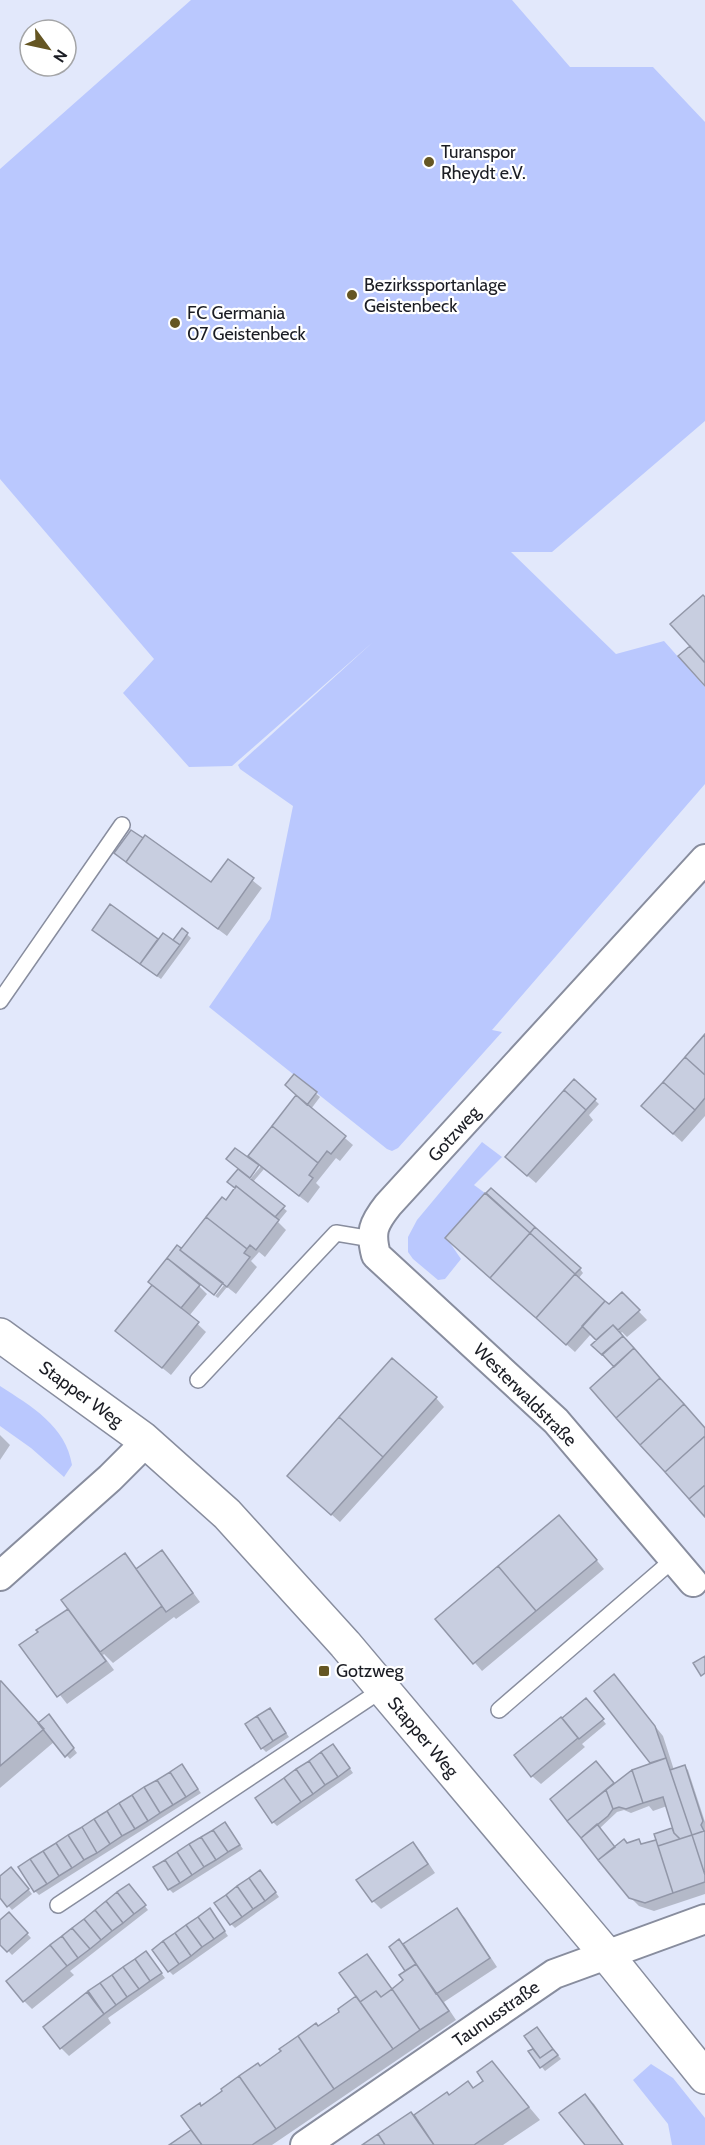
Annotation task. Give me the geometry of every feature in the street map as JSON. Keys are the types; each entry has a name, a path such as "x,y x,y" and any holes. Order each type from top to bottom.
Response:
{"main road":[{"name":"Stapper Weg","path":"0,1335 146,1442 227,1514 345,1644 606,1954 705,2077"}],"street":[{"name":"Gotzweg","path":"372,1239 376,1220 388,1205 700,875"},
{"name":"Westerwaldstraße","path":"372,1239 376,1255 556,1421 674,1559 699,1579"},
{"path":"0,1576 110,1478 146,1442"},
{"name":"Taunusstraße","path":"305,2145 554,1974 705,1919"}],"lane":[{"path":"0,1001 122,825"},
{"path":"198,1380 336,1233 372,1239"},
{"path":"499,1710 674,1559"},
{"path":"58,1905 383,1689"}],"shaded area":[{"name":"Bezirkssportanlage Geistenbeck","path":"191,0 512,0 570,67 653,67 705,122 705,421 552,552 511,552 616,654 664,641 705,687 705,784 492,1030 502,1032 398,1148 392,1151 209,1007 270,919 293,806 240,769 238,765 373,642 232,766 189,767 123,693 154,659 0,479 0,169"},
{"path":"482,1142 502,1157 474,1185 485,1193 446,1237 461,1259 445,1279 438,1280 408,1252 408,1237 417,1220"},
{"path":"0,1386 45,1418 63,1439 72,1465 64,1477 31,1448 0,1426"},
{"path":"651,2064 673,2078 705,2118 705,2145 672,2145 668,2124 633,2080"}],"building":[{"path":"703,595 705,597 705,663 670,624"},
{"path":"690,646 705,663 705,686 678,656"},
{"path":"131,830 143,838 126,862 114,853"},
{"path":"145,835 211,882 228,859 254,878 218,929 126,862"},
{"path":"110,904 158,939 140,964 92,930"},
{"path":"182,928 188,933 180,945 173,940"},
{"path":"163,933 180,945 157,976 140,964"},
{"path":"705,1034 705,1075 685,1057"},
{"path":"685,1057 705,1075 705,1098 695,1110 663,1082"},
{"path":"294,1074 317,1092 307,1105 285,1085"},
{"path":"574,1079 596,1099 586,1110 564,1090"},
{"path":"663,1082 695,1110 673,1134 641,1106"},
{"path":"564,1090 586,1110 527,1176 505,1157"},
{"path":"296,1095 346,1136 331,1154 327,1151 318,1163 272,1126"},
{"path":"272,1126 318,1163 309,1175 313,1178 299,1196 248,1156"},
{"path":"235,1148 259,1165 250,1178 226,1159"},
{"path":"238,1169 285,1206 275,1217 236,1186 235,1188 227,1182"},
{"path":"236,1186 279,1220 256,1250 250,1245 247,1249 206,1217 222,1197 226,1200"},
{"path":"491,1188 535,1227 530,1233 486,1193"},
{"path":"485,1193 530,1233 490,1278 445,1238"},
{"path":"206,1217 247,1249 244,1253 250,1257 227,1287 180,1250"},
{"path":"535,1227 581,1268 575,1274 530,1233"},
{"path":"530,1233 575,1274 536,1318 490,1278"},
{"path":"177,1245 181,1248 180,1250 223,1283 214,1295 167,1258"},
{"path":"167,1258 200,1285 181,1308 148,1282"},
{"path":"575,1274 605,1301 566,1345 536,1318"},
{"path":"152,1285 199,1322 162,1368 115,1331"},
{"path":"622,1292 640,1310 618,1330 613,1325 596,1340 582,1326 605,1301 609,1304"},
{"path":"613,1325 623,1336 602,1355 591,1345"},
{"path":"623,1336 634,1348 614,1367 602,1354"},
{"path":"634,1348 660,1378 616,1418 590,1388"},
{"path":"392,1358 437,1397 383,1457 339,1417"},
{"path":"660,1378 684,1404 640,1445 616,1418"},
{"path":"684,1404 705,1428 705,1436 665,1472 640,1445"},
{"path":"339,1417 383,1457 331,1515 287,1476"},
{"path":"705,1436 705,1485 689,1499 665,1472"},
{"path":"705,1485 705,1517 689,1499"},
{"path":"559,1515 597,1560 536,1611 498,1566"},
{"path":"162,1550 193,1593 166,1612 136,1569"},
{"path":"125,1553 162,1606 100,1652 61,1600"},
{"path":"498,1566 536,1611 473,1664 435,1619"},
{"path":"68,1609 106,1661 57,1697 19,1645 38,1632 36,1630"},
{"path":"705,1656 705,1673 701,1676 693,1663"},
{"path":"614,1674 655,1726 666,1758 650,1763 594,1691"},
{"path":"0,1681 44,1729 0,1766"},
{"path":"586,1698 604,1719 579,1739 562,1718"},
{"path":"270,1708 286,1733 273,1741 257,1716"},
{"path":"49,1714 74,1748 65,1757 38,1723"},
{"path":"257,1716 273,1741 261,1749 245,1724"},
{"path":"561,1717 578,1738 531,1777 514,1755"},
{"path":"333,1744 350,1768 338,1777 321,1752"},
{"path":"321,1752 338,1777 325,1785 309,1761"},
{"path":"666,1758 692,1835 680,1839 674,1833 663,1797 643,1803 632,1770"},
{"path":"309,1761 325,1785 313,1794 296,1769"},
{"path":"596,1761 614,1783 567,1821 550,1799"},
{"path":"182,1764 198,1789 186,1797 170,1772"},
{"path":"685,1765 703,1821 701,1825 704,1831 692,1835 670,1770"},
{"path":"296,1769 313,1794 301,1802 284,1778"},
{"path":"632,1770 643,1803 626,1809 619,1807 613,1809 606,1790"},
{"path":"170,1772 186,1797 173,1805 157,1780"},
{"path":"284,1778 301,1802 272,1823 255,1798"},
{"path":"157,1780 173,1805 160,1813 144,1787"},
{"path":"144,1787 160,1813 148,1821 132,1795"},
{"path":"606,1790 613,1809 608,1816 581,1838 567,1821"},
{"path":"132,1795 148,1821 135,1829 119,1803"},
{"path":"119,1803 135,1829 122,1836 107,1811"},
{"path":"107,1811 122,1836 110,1844 94,1819"},
{"path":"94,1819 110,1844 97,1853 82,1827"},
{"path":"225,1822 240,1845 228,1852 213,1830"},
{"path":"597,1824 615,1847 598,1860 581,1838"},
{"path":"82,1827 97,1853 84,1860 68,1835"},
{"path":"672,1828 680,1839 658,1846 654,1834"},
{"path":"213,1830 228,1852 216,1860 201,1837"},
{"path":"705,1831 705,1875 692,1835"},
{"path":"68,1835 84,1860 72,1868 56,1843"},
{"path":"692,1835 705,1875 705,1882 673,1893 658,1846"},
{"path":"201,1837 216,1860 204,1867 189,1844"},
{"path":"624,1839 627,1843 639,1839 641,1844 656,1840 673,1893 645,1903 629,1898 598,1860"},
{"path":"413,1842 428,1864 372,1902 356,1880"},
{"path":"56,1843 72,1868 59,1876 43,1851"},
{"path":"189,1844 204,1867 192,1875 177,1852"},
{"path":"43,1851 59,1876 47,1884 30,1859"},
{"path":"177,1852 192,1875 180,1883 165,1860"},
{"path":"30,1859 47,1884 34,1892 18,1867"},
{"path":"165,1860 180,1883 168,1890 153,1867"},
{"path":"11,1867 29,1889 7,1907 0,1898 0,1876"},
{"path":"260,1870 276,1892 265,1901 249,1878"},
{"path":"249,1878 265,1901 253,1909 237,1886"},
{"path":"129,1884 146,1905 134,1914 117,1892"},
{"path":"237,1886 253,1909 242,1917 226,1895"},
{"path":"117,1892 134,1914 123,1923 106,1901"},
{"path":"226,1895 242,1917 230,1925 214,1903"},
{"path":"106,1901 123,1923 112,1931 95,1910"},
{"path":"210,1908 225,1931 214,1939 198,1917"},
{"path":"457,1908 490,1958 436,1994 403,1944"},
{"path":"95,1910 112,1931 101,1940 84,1919"},
{"path":"9,1912 28,1933 7,1952 0,1945 0,1920"},
{"path":"198,1917 214,1939 202,1947 186,1925"},
{"path":"84,1919 101,1940 90,1949 72,1928"},
{"path":"186,1925 202,1947 191,1956 175,1933"},
{"path":"72,1928 90,1949 78,1958 62,1936"},
{"path":"175,1933 191,1956 179,1964 163,1941"},
{"path":"62,1936 78,1958 67,1966 50,1945"},
{"path":"399,1939 416,1964 405,1971 389,1947"},
{"path":"163,1941 179,1964 168,1972 152,1950"},
{"path":"50,1945 67,1966 23,2002 6,1981"},
{"path":"146,1951 162,1973 150,1981 135,1959"},
{"path":"367,1954 392,1989 381,1997 376,1991 360,2002 339,1973"},
{"path":"135,1959 150,1981 139,1989 123,1967"},
{"path":"416,1964 449,2011 420,2030 392,1989 403,1980 399,1975"},
{"path":"123,1967 139,1989 127,1997 112,1975"},
{"path":"112,1975 127,1997 116,2005 100,1983"},
{"path":"100,1983 116,2005 104,2014 88,1991"},
{"path":"392,1989 420,2030 393,2049 360,2002 376,1991 381,1997"},
{"path":"87,1992 104,2014 60,2049 43,2027"},
{"path":"356,1996 393,2049 334,2089 298,2036 316,2023 318,2026 339,2012 338,2009"},
{"path":"537,2027 553,2049 540,2058 524,2036"},
{"path":"298,2036 334,2089 276,2129 239,2076 258,2063 260,2066"},
{"path":"533,2049 540,2058 553,2049 558,2055 540,2068 528,2051"},
{"path":"492,2061 529,2107 474,2145 434,2145 414,2115 447,2092 449,2095 468,2081 473,2088 483,2081 477,2072"},
{"path":"239,2076 276,2129 252,2145 202,2145 181,2116 200,2103 201,2106"},
{"path":"585,2094 623,2145 585,2145 559,2113"},
{"path":"411,2112 434,2145 385,2145 378,2134"},
{"path":"191,2130 202,2145 169,2145"},
{"path":"378,2134 385,2145 362,2145"}],"place":[{"name":"Turanspor Rheydt e.V.","path":"429,162"},
{"name":"Bezirkssportanlage Geistenbeck","path":"352,295"},
{"name":"FC Germania 07 Geistenbeck","path":"175,323"},
{"name":"Gotzweg","path":"324,1671"}]}
